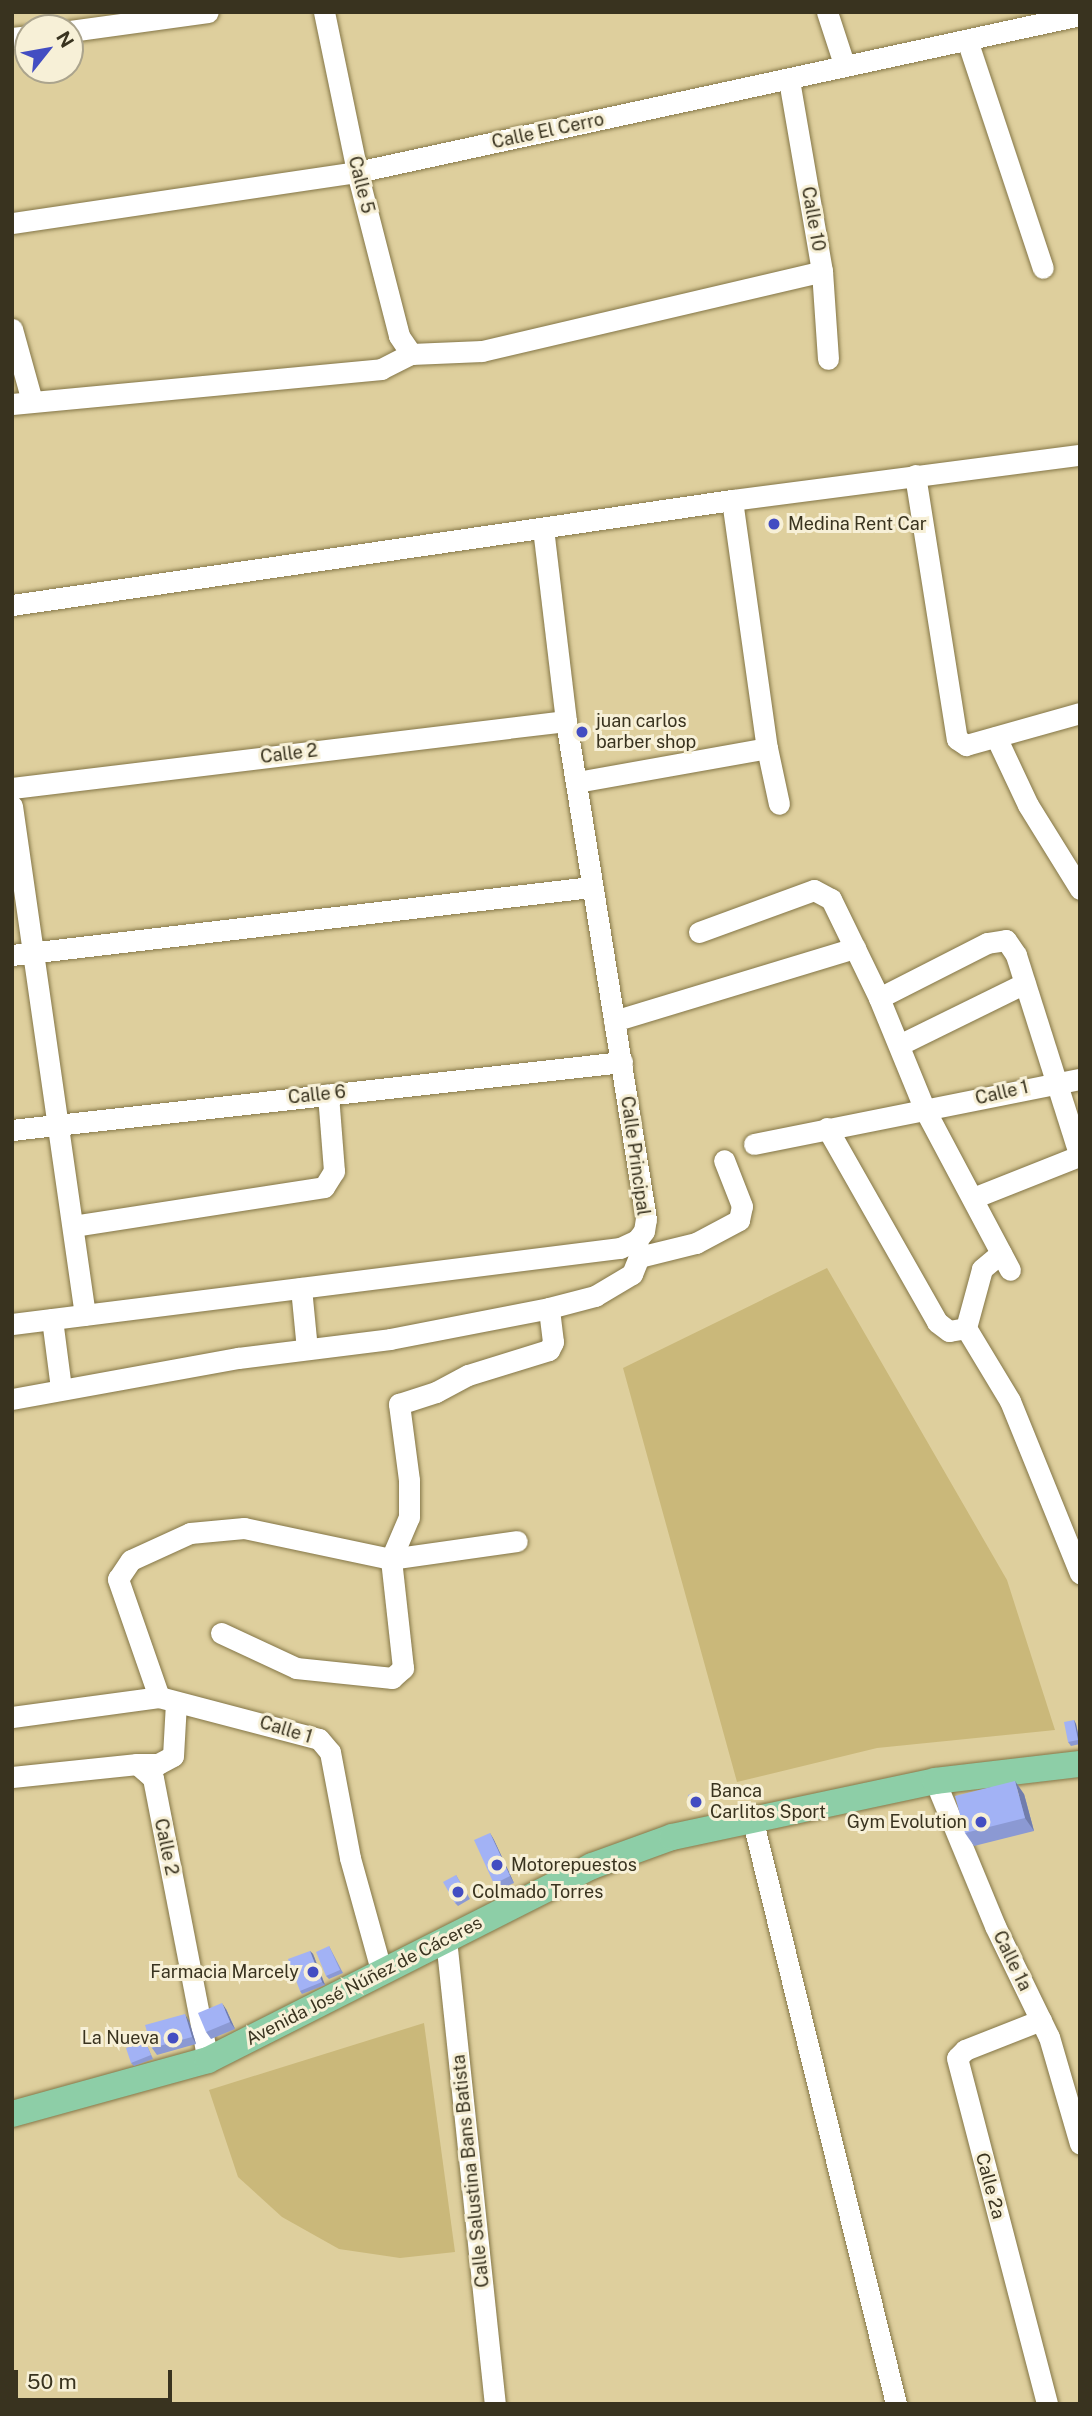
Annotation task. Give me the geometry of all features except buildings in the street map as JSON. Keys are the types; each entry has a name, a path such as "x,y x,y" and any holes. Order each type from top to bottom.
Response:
{"main road":[{"name":"Avenida José Núñez de Cáceres","path":"12,2114 208,2060 592,1866 672,1838 752,1818 935,1781 1080,1764"}],"street":[{"path":"84,29 208,12"},
{"name":"Calle 5","path":"324,12 358,172 399,336 411,354"},
{"path":"827,12 844,64"},
{"name":"Calle El Cerro","path":"12,223 358,172 789,80 844,64 1080,15"},
{"path":"967,40 1043,268"},
{"name":"Calle 10","path":"789,80 822,271 828,359"},
{"path":"12,329 22,403 382,369 411,354 482,351 822,271"},
{"path":"12,605 732,500 1080,455"},
{"path":"915,475 957,739 966,745 1080,713"},
{"path":"732,500 767,748 779,804"},
{"name":"Calle Principal","path":"12,1324 620,1248 638,1249 646,1219 566,721 543,528"},
{"name":"Calle 2","path":"12,788 566,721"},
{"path":"996,737 1028,805 1080,890"},
{"path":"577,782 767,748"},
{"path":"12,806 23,953 59,1124 85,1315"},
{"path":"23,953 592,887"},
{"path":"699,932 822,891 831,899 879,998 925,1110 1006,1262 982,1269 966,1328 1010,1401 1080,1573"},
{"path":"879,998 997,939 1013,946 1025,983 1069,1080 1079,1156 973,1198"},
{"path":"614,1021 855,948"},
{"path":"898,1045 1025,983"},
{"name":"Calle 6","path":"12,1130 622,1062"},
{"name":"Calle 1","path":"754,1144 1069,1080"},
{"path":"73,1226 324,1187 334,1171 328,1094"},
{"path":"827,1128 937,1322 949,1331 966,1328"},
{"path":"12,1399 61,1388 307,1349 390,1339 549,1308 614,1286 632,1273 638,1249 696,1243 739,1220 742,1206 724,1160"},
{"path":"301,1288 307,1349"},
{"path":"221,1633 296,1668 400,1675 403,1668 391,1559 409,1517 409,1480 399,1404 468,1375 549,1350 553,1342 549,1308"},
{"path":"52,1319 61,1388"},
{"path":"12,1777 158,1764 173,1756 167,1699 118,1579 131,1560 190,1533 244,1528 391,1559 517,1541"},
{"name":"Calle 1","path":"12,1717 167,1699 304,1731 330,1752 350,1858 382,1973"},
{"name":"Calle 2","path":"137,1764 153,1778 208,2060"},
{"name":"Calle 1a","path":"935,1781 995,1926 1041,2020 1080,2144"},
{"path":"752,1818 897,2404"},
{"name":"Calle Salustina Bans Batista","path":"446,1939 495,2404"},
{"name":"Calle 2a","path":"1041,2020 965,2050 957,2058 1047,2404"}],"shaded area":[{"path":"827,1268 1007,1580 1055,1730 877,1748 737,1782 623,1368"},
{"path":"424,2023 455,2252 400,2258 339,2249 282,2217 238,2177 209,2090"}],"place":[{"name":"Medina Rent Car","path":"774,524"},
{"name":"juan carlos barber shop","path":"582,732"},
{"name":"Banca Carlitos Sport","path":"696,1802"},
{"name":"Gym Evolution","path":"981,1822"},
{"name":"Motorepuestos","path":"497,1865"},
{"name":"Colmado Torres","path":"458,1892"},
{"name":"Farmacia Marcely","path":"313,1972"},
{"name":"La Nueva","path":"173,2038"}]}
